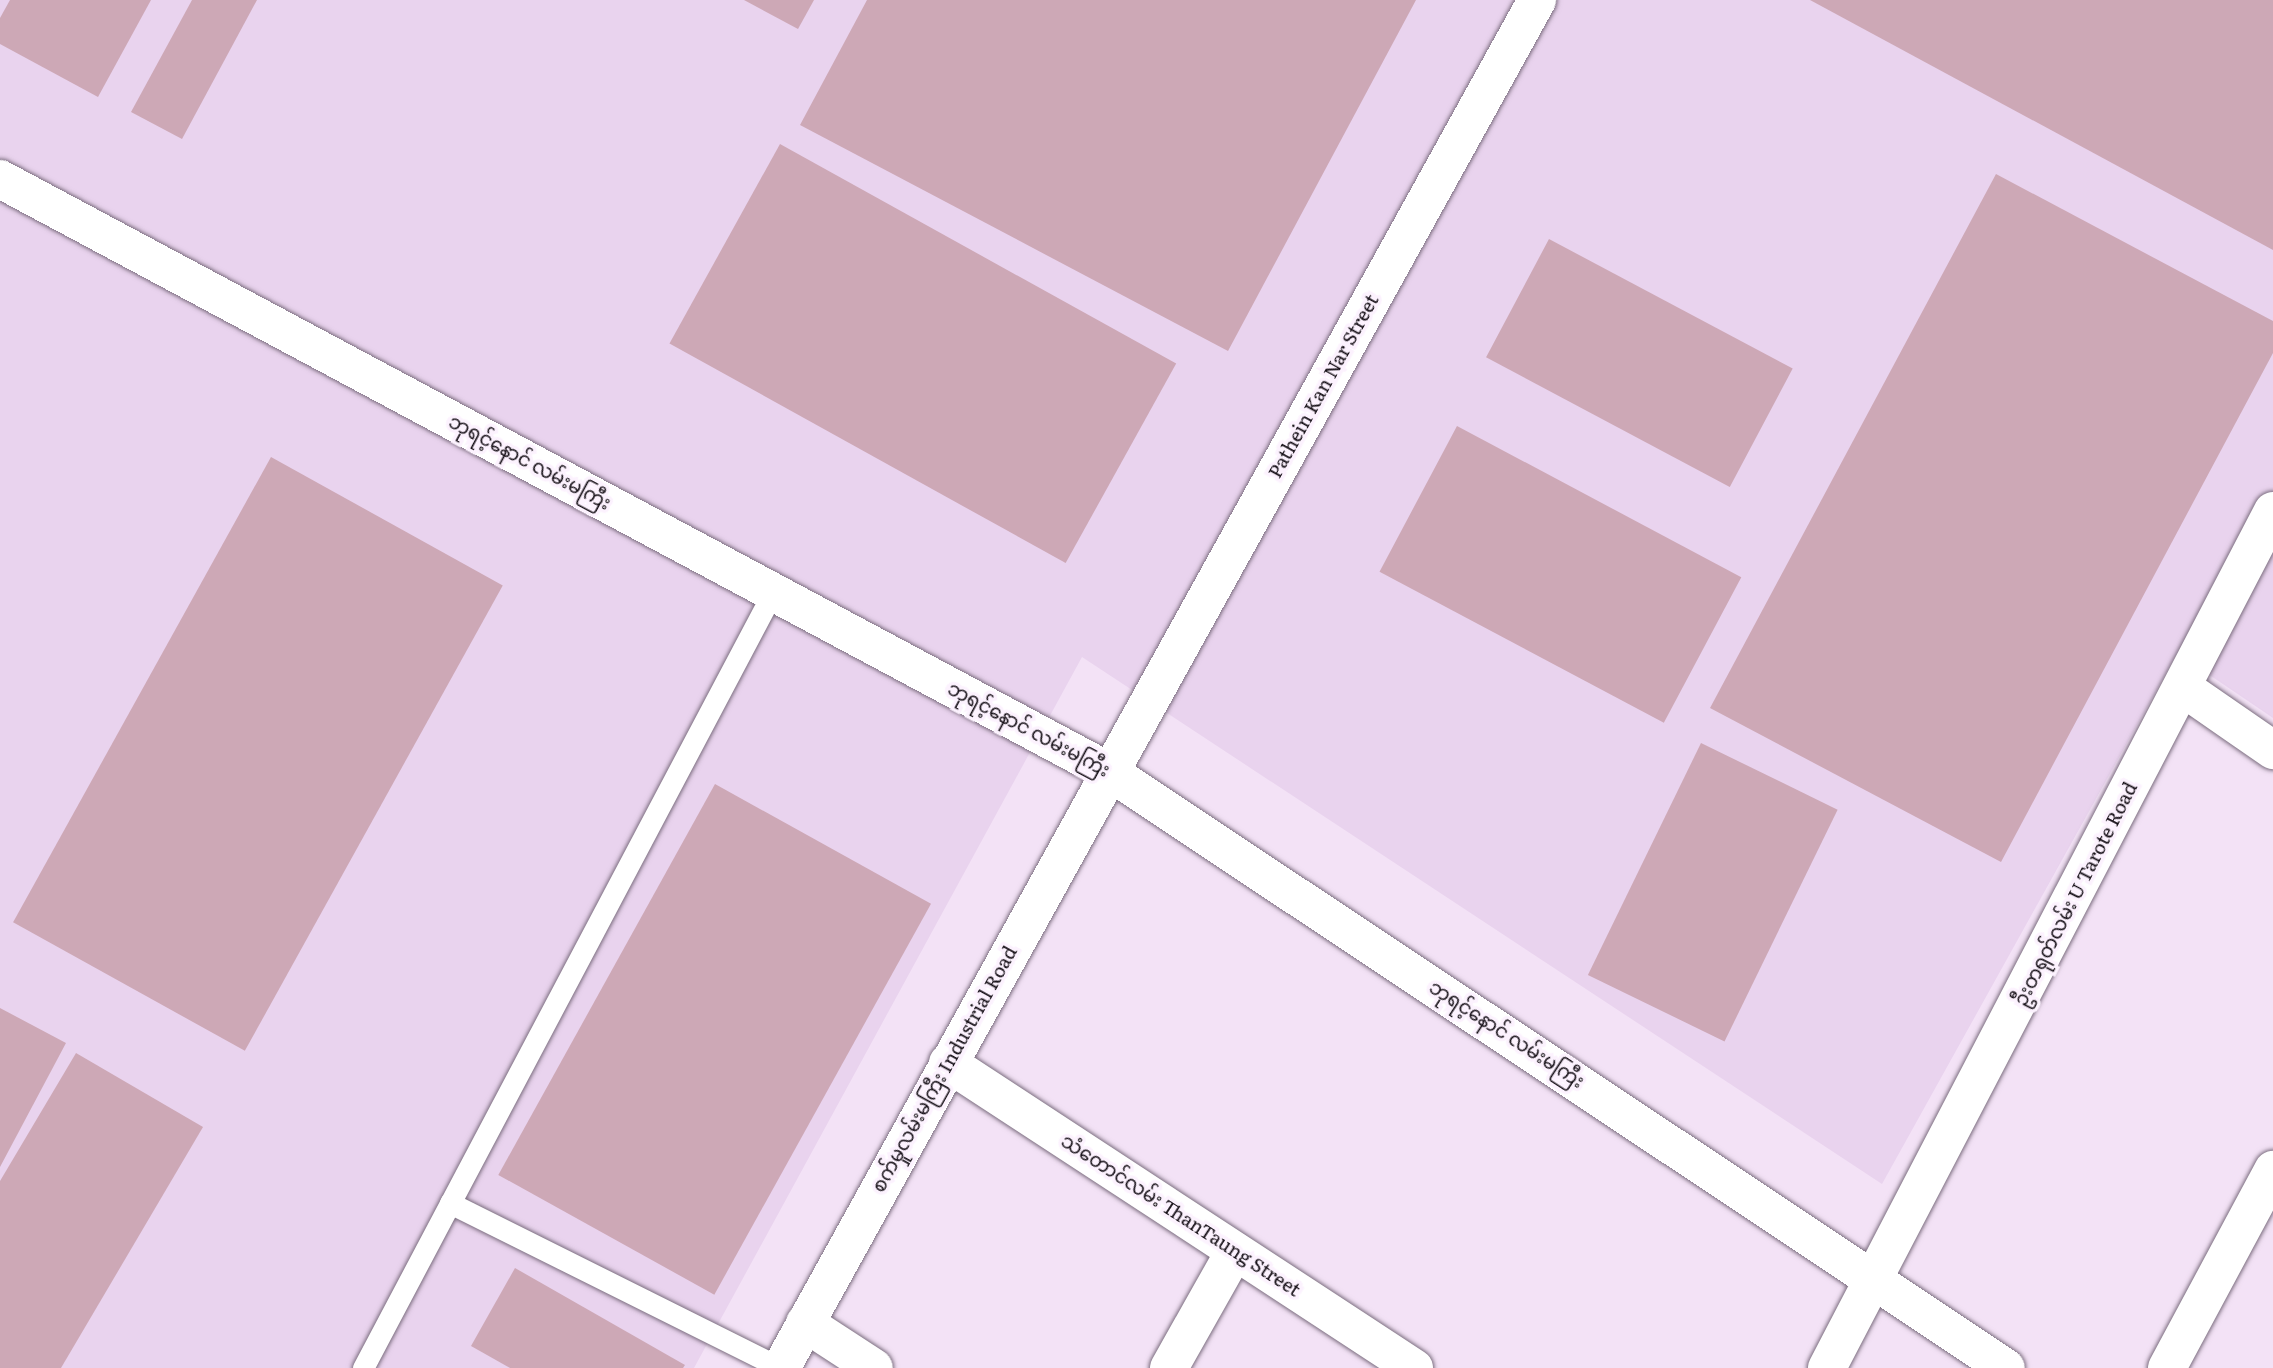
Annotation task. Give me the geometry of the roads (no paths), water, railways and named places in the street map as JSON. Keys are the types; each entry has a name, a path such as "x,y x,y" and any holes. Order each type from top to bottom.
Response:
{"street":[{"name":"Pathein Kan Nar Street","path":"1108,771 1537,0"},
{"name":"ဘုရင့်နောင် လမ်းမကြီး","path":"0,179 1108,771 1877,1277 2006,1368"},
{"name":"ဦးတရုတ်လမ်း U Tarote Road","path":"1827,1368 1877,1277 2273,511"},
{"path":"2182,687 2273,750"},
{"name":"စက်မှုလမ်းမကြီး Industrial Road","path":"781,1368 1108,771"},
{"name":"သံတောင်လမ်း ThanTaung Street","path":"948,1063 1414,1368"},
{"path":"2166,1368 2273,1170"},
{"path":"1169,1368 1235,1251"},
{"path":"805,1323 874,1368"}],"lane":[{"path":"363,1368 774,592"},
{"path":"450,1203 781,1368"}]}
